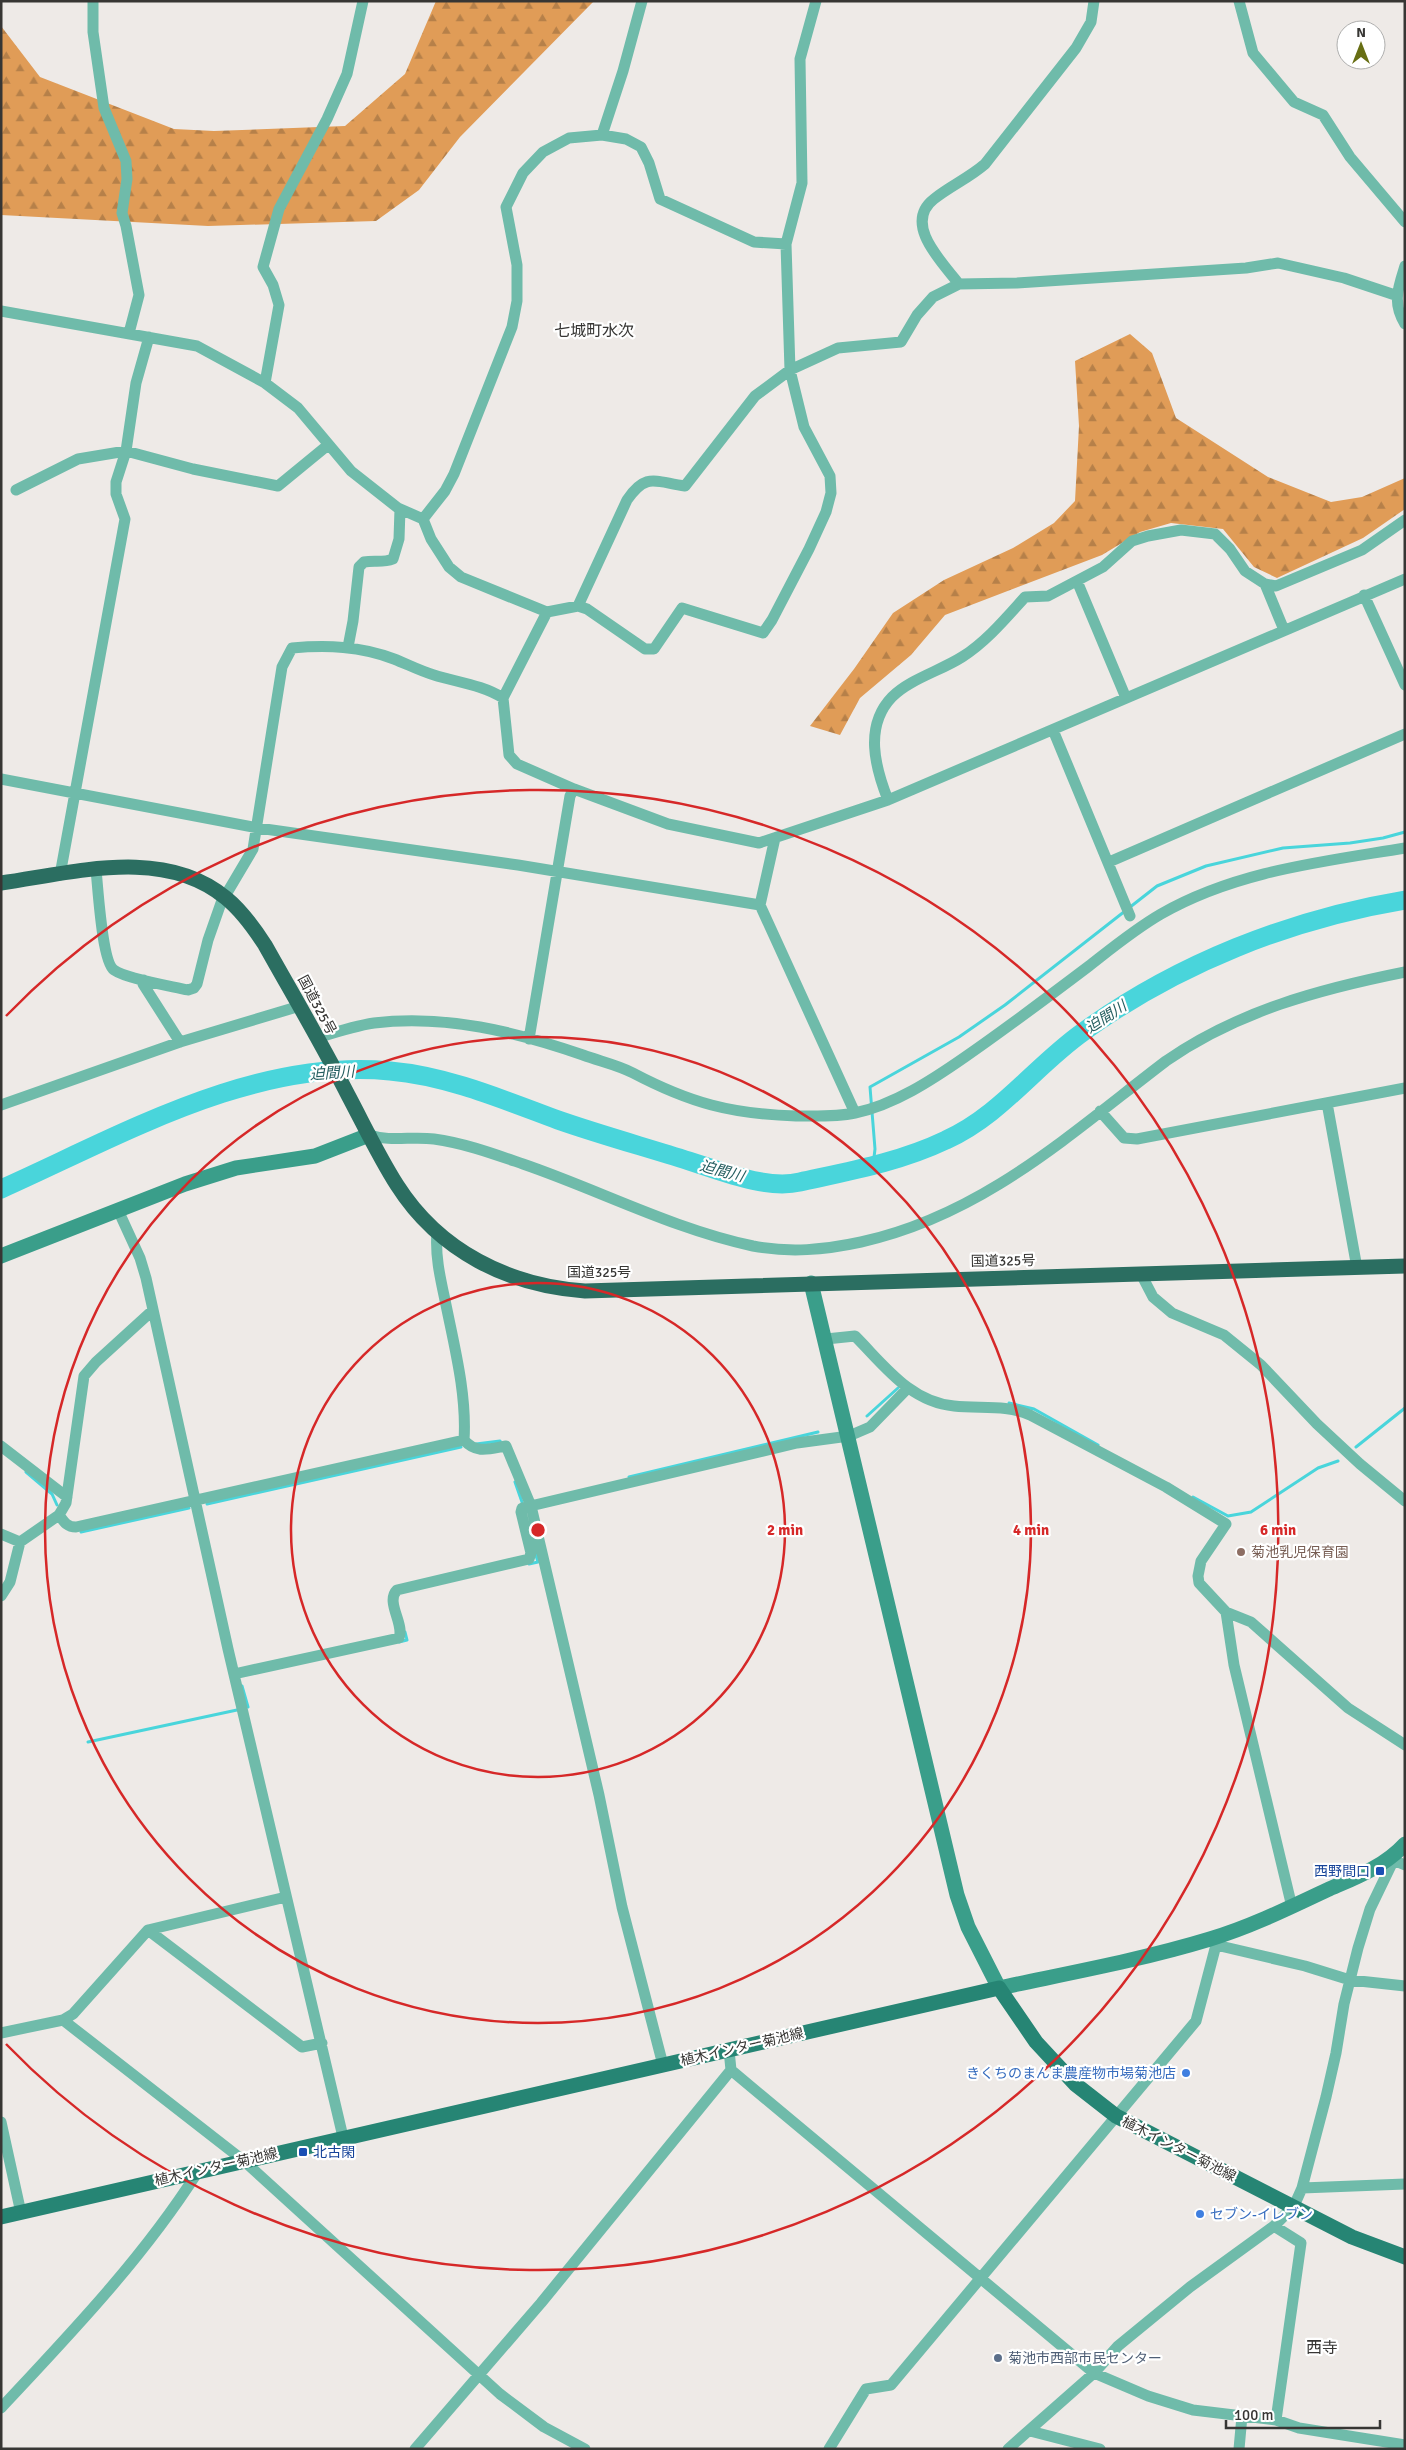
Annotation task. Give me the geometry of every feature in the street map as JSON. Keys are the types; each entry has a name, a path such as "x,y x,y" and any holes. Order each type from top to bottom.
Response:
{"highway":[{"name":"国道325号","path":"1,883 136,866 164,870 199,881 226,897 253,927 265,945 397,1186 437,1232 456,1248 492,1270 529,1283 566,1290 585,1291 1405,1266"}],"main road":[{"name":"植木インター菊池線","path":"1,2217 999,1988 1036,2042 1075,2084 1116,2116 1194,2158 1294,2206 1352,2237 1405,2257"}],"street":[{"path":"92,1 93,32 104,108 126,161 127,179 122,213 138,295 130,333"},
{"path":"265,383 279,305 273,284 263,268 271,236 279,209 327,119 347,74 364,1"},
{"path":"602,135 642,1"},
{"path":"1,311 197,346 265,383 298,408 351,471 400,509 424,519 431,539 449,567 461,577 547,612 578,606 587,609 645,648 654,649 682,608 762,633 772,620 809,549 826,512 831,493 830,476 804,427 790,370 786,244 802,183 800,59 816,1"},
{"path":"960,284 930,248 922,230 922,217 932,200 974,174 985,164 1066,63 1090,22 1094,1"},
{"path":"1239,1 1254,53 1294,102 1323,115 1350,157 1405,222"},
{"path":"424,519 445,491 454,474 512,327 517,301 517,265 506,207 523,174 543,152 569,138 602,135 626,139 641,148 649,163 660,199 754,242 786,244"},
{"path":"578,606 627,500 637,485 645,480 686,486 755,396 790,370 838,348 901,342 917,315 932,297 960,284 1017,283 1246,268 1278,263 1344,278 1395,295"},
{"path":"1405,266 1395,295 1398,314 1405,324"},
{"path":"60,875 125,518 116,494 116,482 126,451 136,383 150,337"},
{"path":"16,490 78,458 126,451 186,467 278,486 328,445"},
{"path":"348,646 354,621 359,567 364,562 375,560 386,562 393,559 398,539 400,509"},
{"path":"888,800 878,773 873,737 884,708 892,696 963,657 994,631 1025,597 1048,596 1103,567 1132,541 1181,530 1215,534 1230,549 1244,571 1265,584 1276,586 1362,550 1405,520"},
{"path":"547,612 503,698 509,755 517,764 574,789 668,824 759,843 888,800 1405,579"},
{"path":"1077,580 1126,698"},
{"path":"1265,584 1284,630"},
{"path":"1364,595 1405,685"},
{"path":"96,870 108,961 116,972 188,990 194,988 197,984 208,940 221,902 226,897 254,849 282,667 292,648 328,645 348,646 393,659 434,675 463,682 503,698"},
{"path":"1053,730 1130,916"},
{"path":"1109,862 1405,734"},
{"path":"1,779 258,828 558,871 760,905"},
{"path":"530,1039 570,796 574,789"},
{"path":"775,838 760,905 855,1113"},
{"path":"318,1042 349,1028 376,1023 433,1021 467,1025 530,1039 635,1074 670,1092 718,1108 753,1115 818,1116 855,1113 885,1103 929,1081 1003,1031 1136,931 1161,914 1205,892 1275,870 1405,848"},
{"path":"1,1256 209,1176 236,1168 314,1156 370,1135 382,1139 437,1139 485,1152 530,1167 619,1203 725,1239 768,1249 817,1250 880,1238 906,1230 964,1206 1020,1172 1186,1048 1233,1022 1278,1004 1405,972"},
{"path":"144,980 143,984 179,1037 180,1042"},
{"path":"1,1106 180,1042 300,1006"},
{"path":"1100,1111 1124,1138 1136,1139 1405,1088"},
{"path":"1327,1103 1357,1268"},
{"path":"118,1210 140,1258 234,1674 343,2137"},
{"path":"437,1232 435,1251 453,1340 465,1422 464,1440 472,1448 478,1449 506,1446 531,1506 599,1795 622,1907 663,2065"},
{"path":"1141,1274 1153,1297 1172,1313 1224,1335 1260,1365 1317,1424 1360,1464 1405,1501"},
{"path":"811,1283 849,1436 918,1739 957,1895 968,1927 999,1988 1214,1941 1400,1856"},
{"path":"1,1596 10,1582 20,1542 59,1515 67,1497 84,1376 96,1362 152,1311"},
{"path":"826,1339 855,1336 907,1389 924,1398 947,1406 1009,1408 1022,1411 1166,1487 1226,1524 1202,1561 1198,1576 1199,1583 1226,1612 1251,1622 1348,1708 1405,1745"},
{"path":"234,1674 399,1638 400,1629 393,1598 396,1590 530,1559 531,1553 521,1512 522,1508 796,1443 849,1436 870,1427 907,1389"},
{"path":"59,1515 65,1524 70,1527 76,1527 464,1440"},
{"path":"1,1446 67,1497"},
{"path":"1,1534 20,1542"},
{"path":"1226,1612 1234,1665 1292,1907"},
{"path":"1008,2449 1094,2373 1118,2346 1190,2286 1274,2226 1294,2206 1302,2188 1336,2052 1344,2004 1370,1909 1400,1856"},
{"path":"1,2033 63,2020 73,2014 148,1930 286,1897"},
{"path":"148,1930 302,2047 322,2043"},
{"path":"1214,1941 1350,1980 1405,1986"},
{"path":"829,2449 866,2389 891,2385 1196,2021 1214,1941"},
{"path":"63,2020 244,2161 520,2411 544,2427 585,2449"},
{"path":"729,2050 732,2070 1094,2373 1148,2396 1193,2410 1276,2420 1299,2428 1368,2444 1405,2445"},
{"path":"415,2449 541,2303 732,2070"},
{"path":"1,2122 21,2212"},
{"path":"1,2408 136,2260 168,2217 197,2172"},
{"path":"1302,2188 1405,2184"},
{"path":"1274,2226 1301,2243 1276,2420"},
{"path":"1239,2449 1242,2416"},
{"path":"1030,2431 1100,2449"}],"green space":[{"path":"436,1 594,1 460,137 419,190 376,221 208,226 1,215 1,26 40,77 174,129 214,131 345,126 405,74"},
{"path":"1130,334 1152,353 1176,418 1268,477 1331,502 1362,497 1405,478 1405,509 1363,538 1277,578 1254,567 1223,529 1171,523 1140,532 1102,555 945,615 911,655 860,698 840,735 810,726 854,669 893,613 944,580 1013,548 1054,523 1075,501 1079,426 1075,361"}],"waterway":[{"path":"873,1166 875,1149 870,1087 959,1037 1005,1005 1157,886 1206,866 1283,848 1350,843 1383,838 1405,832"},
{"name":"迫間川","path":"1,1189 141,1125 190,1105 239,1088 288,1076 339,1070 390,1071 454,1083 574,1125 729,1174 773,1184 800,1182 893,1160 929,1148 965,1130 1000,1104 1083,1032 1157,985 1196,965 1277,932 1362,908 1405,900"},
{"path":"867,1416 898,1388"},
{"path":"1009,1403 1034,1409 1098,1445"},
{"path":"1356,1447 1405,1408"},
{"path":"629,1477 818,1432"},
{"path":"476,1444 500,1441 501,1443"},
{"path":"207,1504 461,1447"},
{"path":"1193,1497 1228,1516 1251,1512 1318,1468 1338,1461"},
{"path":"26,1472 52,1494 57,1505"},
{"path":"515,1482 522,1502"},
{"path":"81,1532 189,1508"},
{"path":"529,1564 538,1562 535,1552"},
{"path":"399,1642 407,1640 405,1632"},
{"path":"242,1686 248,1707"},
{"path":"88,1742 237,1710"}],"place":[{"name":"菊池乳児保育園","path":"1241,1552"},
{"name":"西野間口","path":"1380,1871"},
{"name":"きくちのまんま農産物市場菊池店","path":"1186,2073"},
{"name":"北古閑","path":"303,2152"},
{"name":"セブン-イレブン","path":"1200,2214"},
{"name":"菊池市西部市民センター","path":"998,2358"}],"district":[{"name":"七城町水次","path":"594,331"},
{"name":"西寺","path":"1322,2348"}]}
